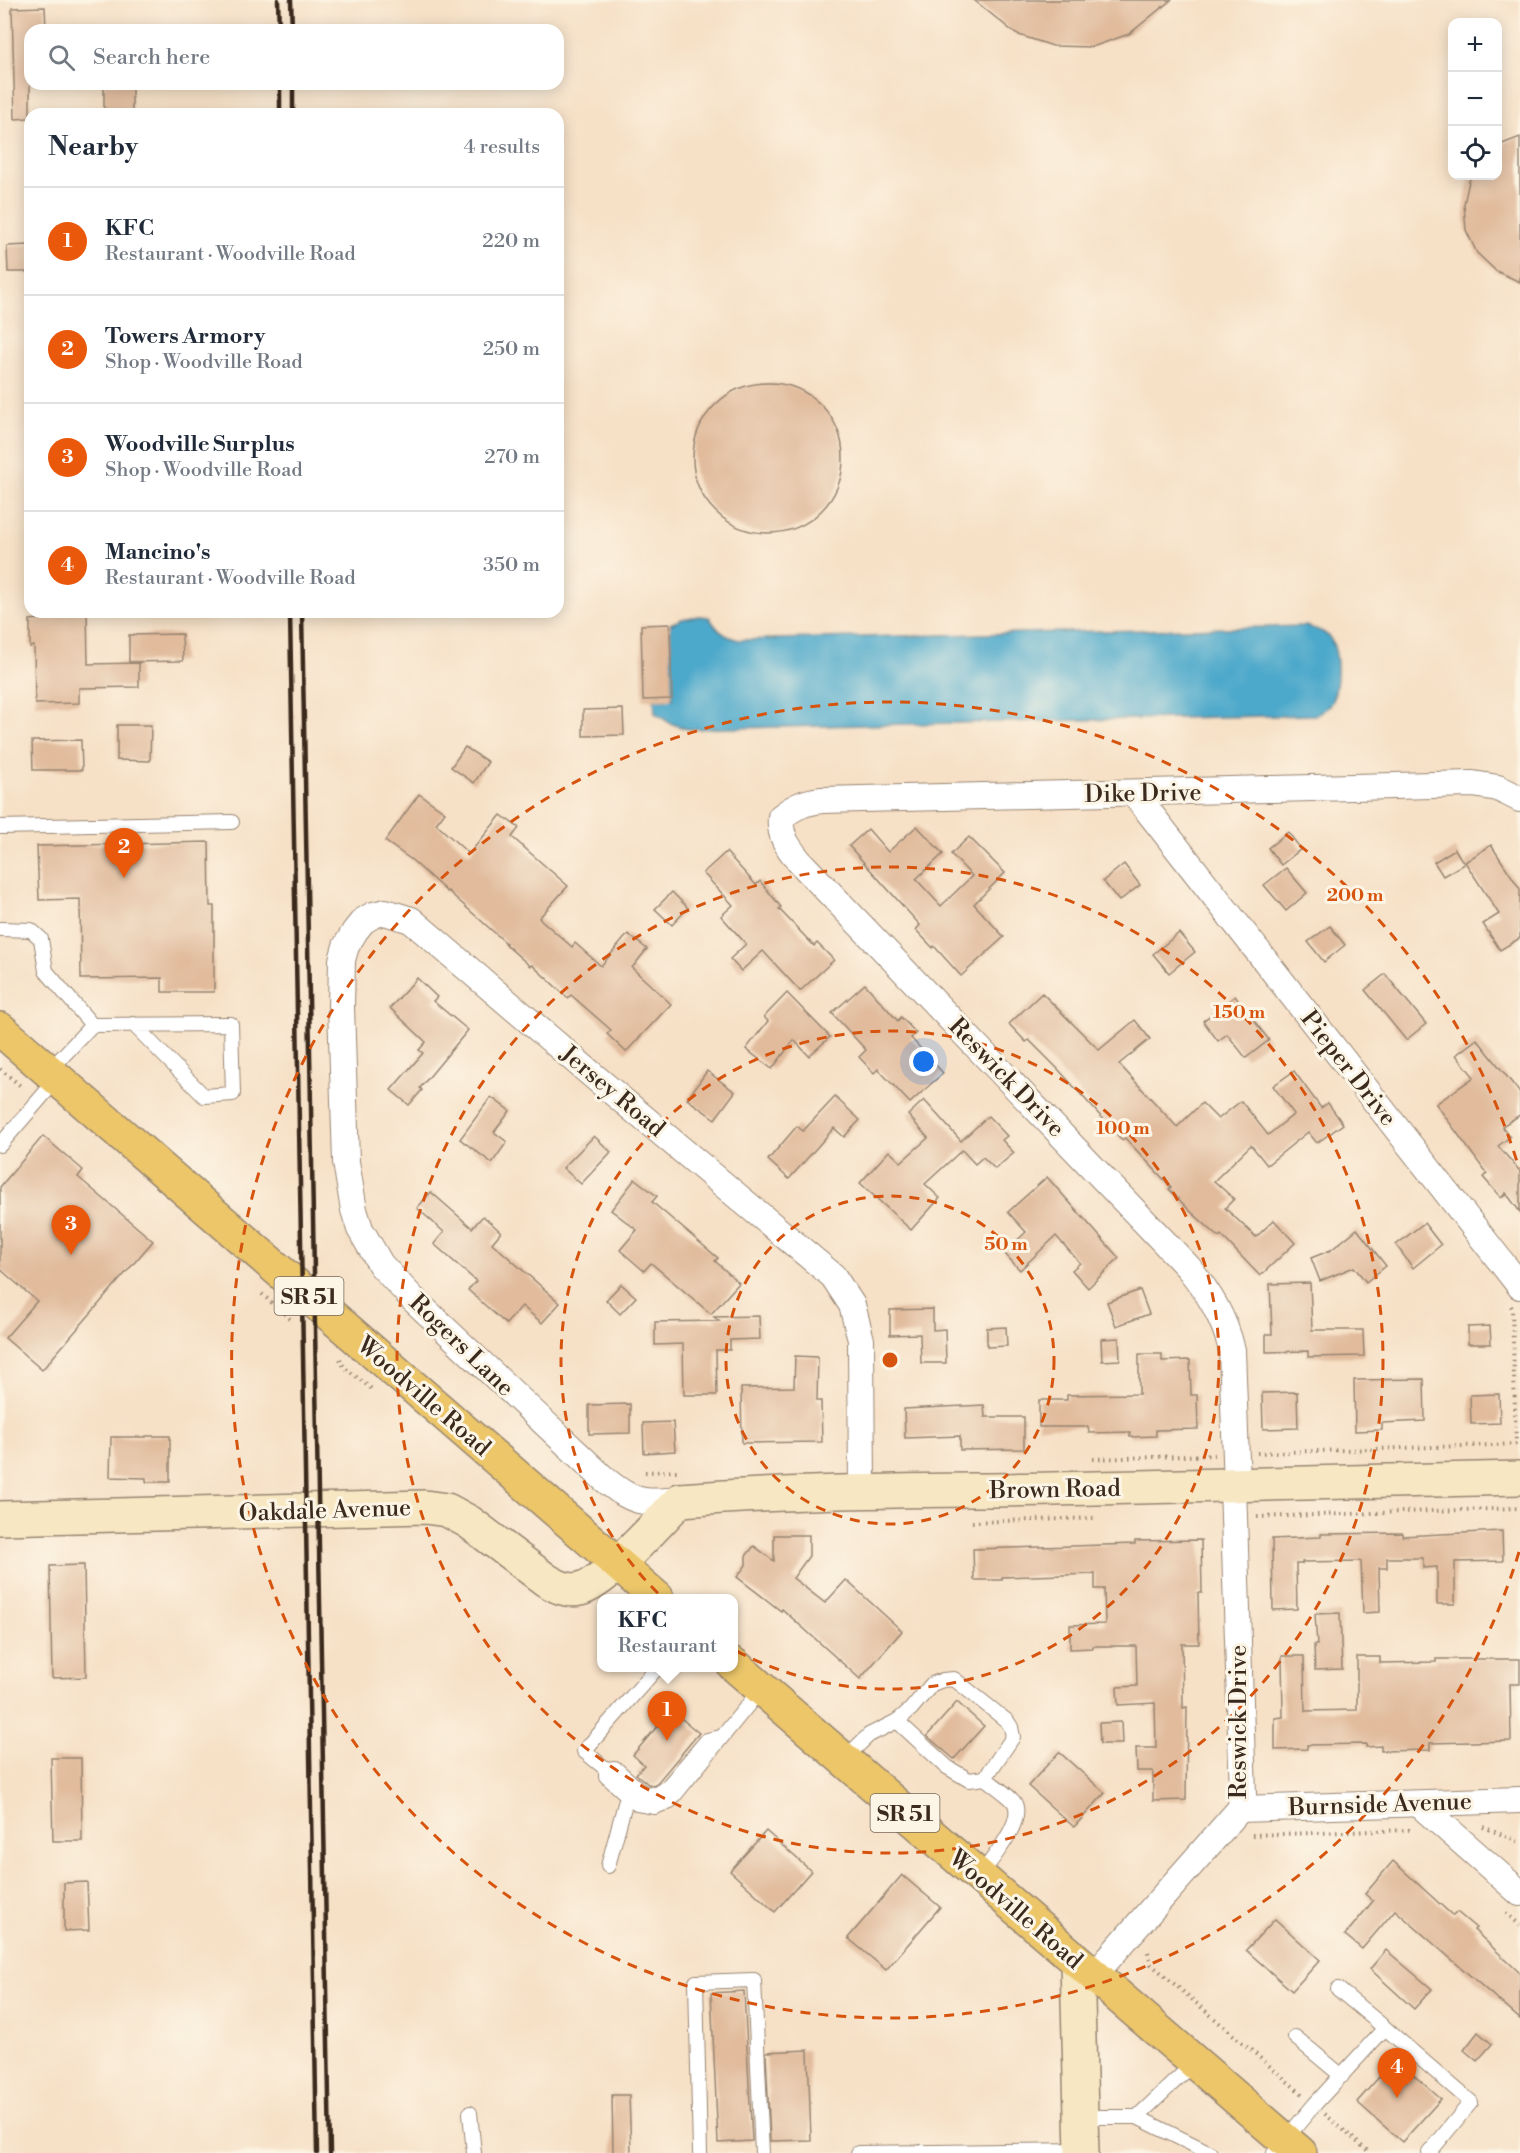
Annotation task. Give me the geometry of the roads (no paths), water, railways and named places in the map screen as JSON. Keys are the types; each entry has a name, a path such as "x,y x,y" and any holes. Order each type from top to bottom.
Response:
{"main road":[{"name":"Woodville Road","path":"2,1035 53,1075 651,1594"},
{"name":"Woodville Road","path":"738,1668 1194,2062 1286,2148"}],"street":[{"name":"Dike Drive","path":"781,817 793,807 805,802 822,800 1473,784 1486,785 1514,796"},
{"name":"Pieper Drive","path":"1134,793 1512,1292"},
{"name":"Reswick Drive","path":"781,817 780,828 784,839 799,861 1180,1258 1207,1291 1228,1331 1232,1350 1243,1795 1240,1809 1085,1969"},
{"name":"Jersey Road","path":"345,1109 341,1007 344,953 350,938 363,921 372,915 385,912 398,914 411,920 434,937 606,1086 833,1276 852,1305 861,1340 862,1492"},
{"name":"Rogers Lane","path":"345,1109 346,1162 354,1210 366,1241 381,1265 412,1299 620,1492 636,1500 652,1503 680,1500"},
{"name":"Brown Road","path":"680,1500 862,1492 1235,1496 1520,1478"},
{"path":"617,1564 680,1500"},
{"name":"Oakdale Avenue","path":"6,1513 425,1507 447,1510 469,1522 557,1587 570,1590 581,1589 590,1585 617,1564"},
{"name":"Burnside Avenue","path":"1240,1809 1520,1800"},
{"path":"1419,1804 1520,1893"},
{"path":"1082,2152 1085,1969"}],"lane":[{"path":"0,827 232,822"},
{"path":"0,929 31,930 41,939 46,971 92,1025"},
{"path":"92,1025 134,1024 231,1024 233,1094 204,1096 134,1024"},
{"path":"0,1145 92,1025"},
{"path":"653,1672 584,1751 606,1769 615,1768 642,1792 655,1796 668,1786 707,1740 722,1737"},
{"path":"843,1760 869,1735 897,1721 911,1709 932,1684 954,1679 1007,1721 1011,1727 1013,1737 985,1778"},
{"path":"606,1769 606,1776 637,1804 655,1807 670,1801 761,1689"},
{"path":"897,1721 947,1767 969,1780 985,1778 1014,1802 1017,1813 1015,1824 979,1877"},
{"path":"608,1866 627,1796"},
{"path":"700,2153 696,1982 754,1980 762,2153"},
{"path":"1338,1989 1472,2102 1430,2153"},
{"path":"1286,2148 1314,2104 1384,2028"},
{"path":"1295,2037 1341,2076"},
{"path":"1137,2117 1194,2062"},
{"path":"470,2113 474,2153"},
{"path":"1081,2117 1137,2117 1210,2153"},
{"path":"858,2153 1082,2152"}],"water":[{"path":"699,616 709,617 721,632 739,640 1306,626 1323,632 1331,640 1336,653 1337,678 1331,703 1315,715 687,729 670,723 655,713 654,700 672,699 670,624"}],"railway":[{"path":"278,0 279,24"},
{"path":"291,0 292,24"},
{"path":"280,90 280,108"},
{"path":"293,90 293,108"},
{"path":"290,618 317,2153"},
{"path":"302,618 330,2153"}],"place":[{"name":"Towers Armory","path":"124,878"},
{"name":"Woodville Surplus","path":"71,1255"},
{"name":"KFC","path":"667,1741"},
{"name":"Mancino's","path":"1397,2098"}]}
